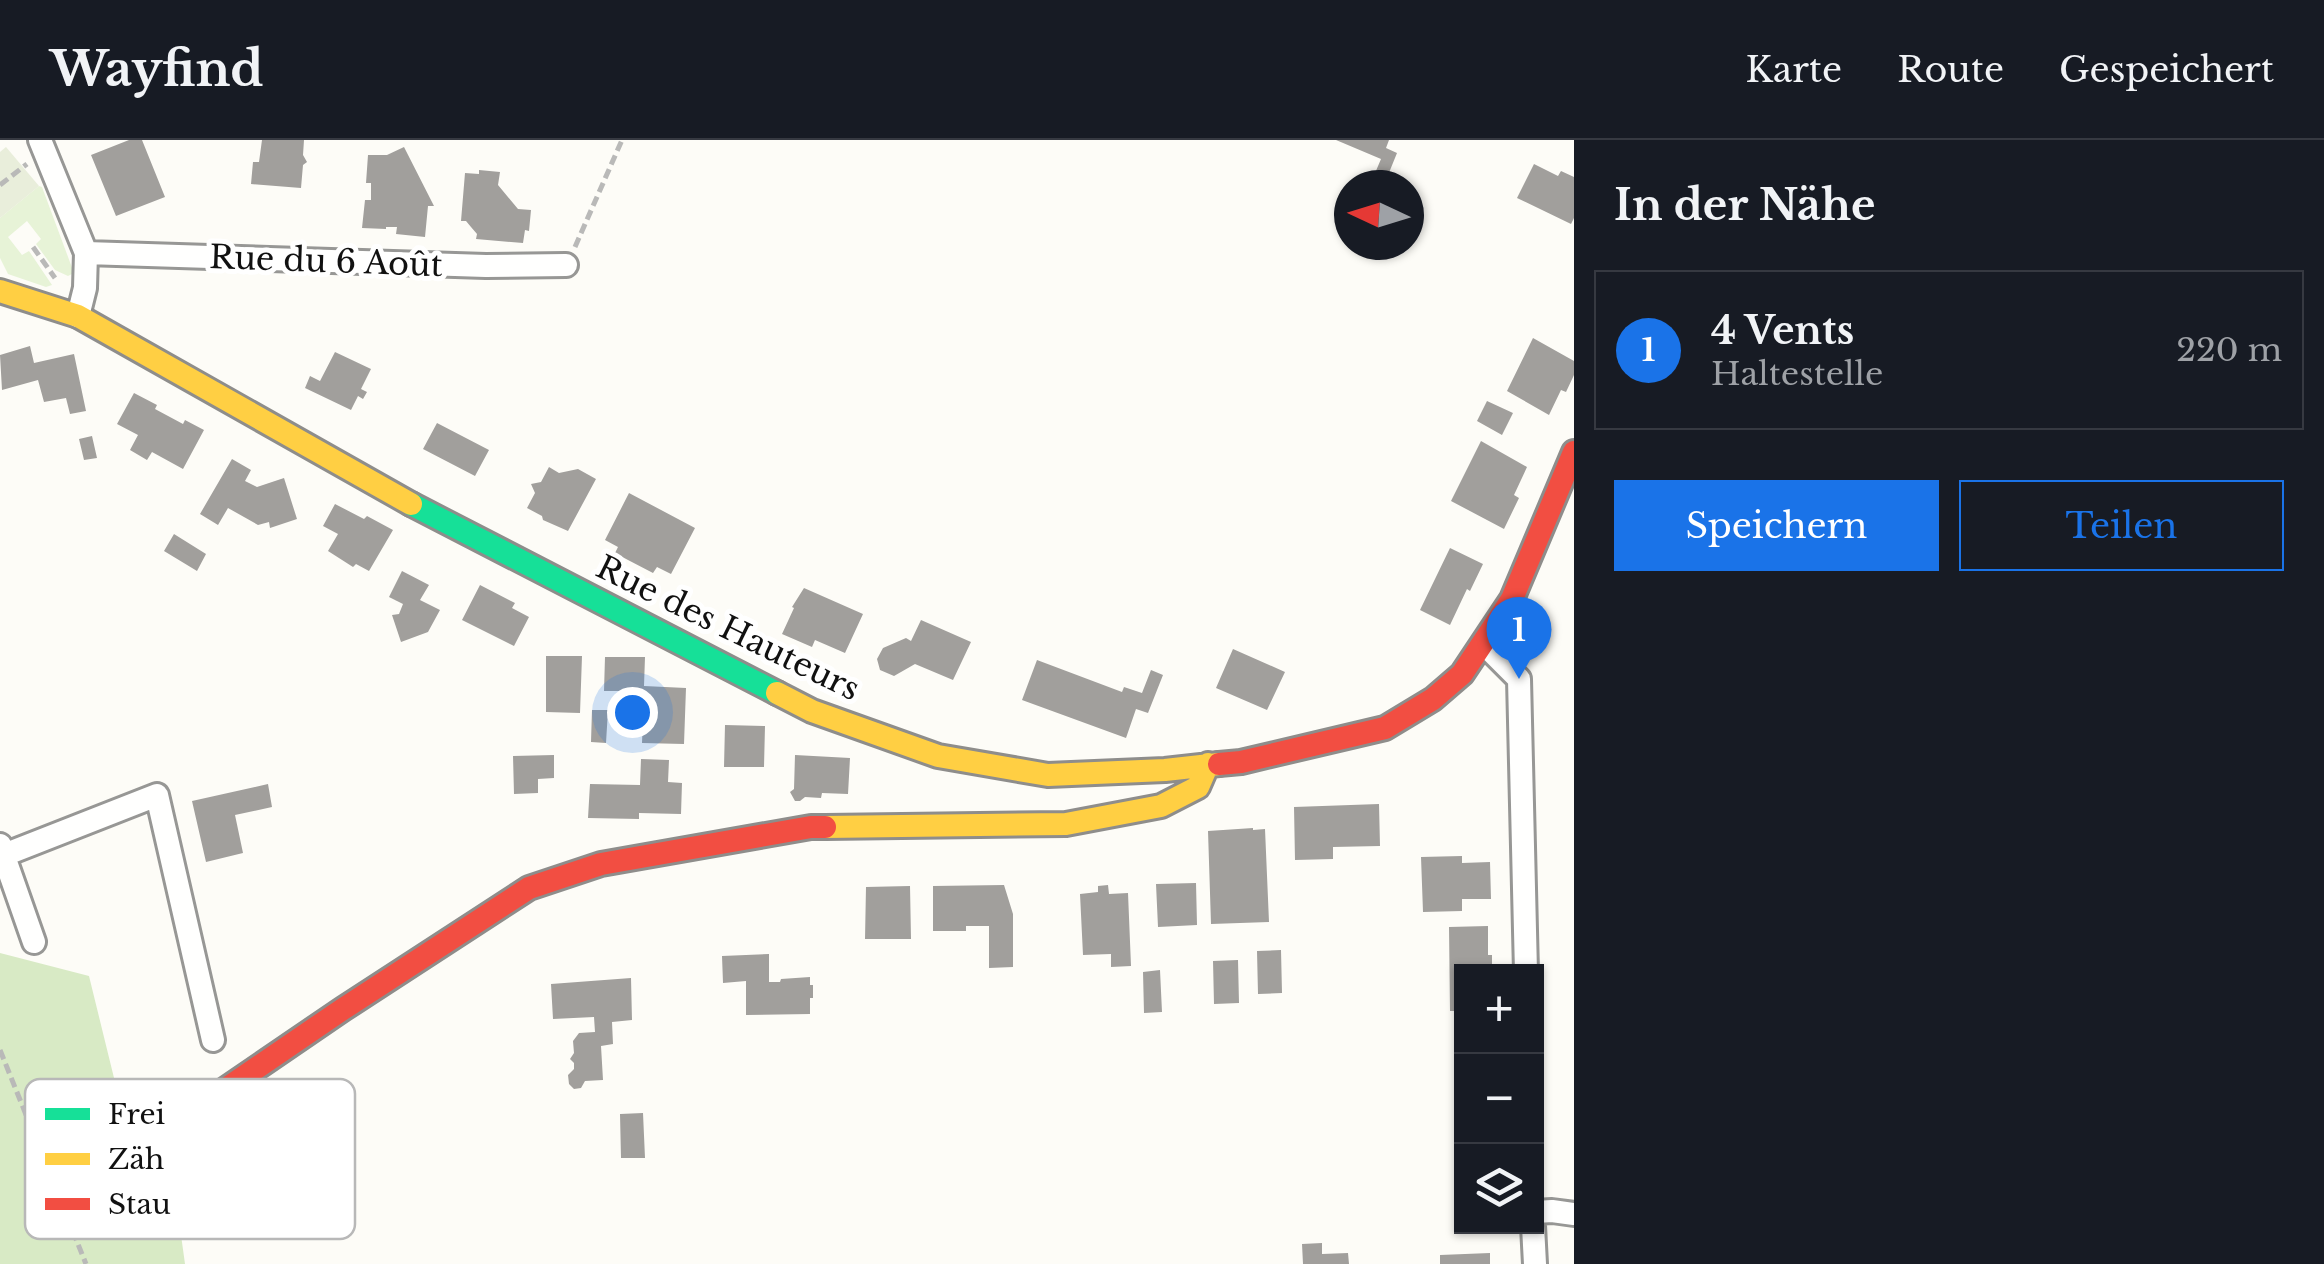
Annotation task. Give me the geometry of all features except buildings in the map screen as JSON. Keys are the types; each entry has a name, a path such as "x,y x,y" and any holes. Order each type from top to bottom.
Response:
{"street":[{"path":"42,140 86,253 85,288 78,316"},
{"name":"Rue du 6 Août","path":"86,253 566,266"},
{"name":"Rue des Hauteurs","path":"0,291 78,316 452,527 812,711 938,756 1048,775 1241,762 1385,728 1433,699 1462,674 1512,599 1574,452"},
{"path":"1484,644 1519,679 1526,964"},
{"path":"240,1079 530,888 601,864 811,827 1066,824 1161,806 1198,787 1208,764"},
{"path":"34,942 2,850 156,795 214,1040"},
{"path":"1544,1212 1574,1214"},
{"path":"1533,1234 1535,1264"}],"path":[{"path":"566,266 622,140"},
{"path":"32,247 58,282 85,288"},
{"path":"0,1050 25,1111"},
{"path":"77,1239 86,1264"}],"green space":[{"path":"6,147 39,186 0,218 0,152"},
{"path":"39,186 74,273 68,276 55,270 36,244 41,239 27,221 8,237 22,255 29,251 52,285 46,287 8,274 0,258 0,218"},
{"path":"0,953 89,976 114,1079 25,1079 25,1239 182,1239 185,1264 0,1264"}],"traffic: fast":[{"path":"411,504 777,693"}],"traffic: slow":[{"path":"0,291 78,316 411,504"},
{"path":"777,693 812,711 938,756 1048,775 1219,764"},
{"path":"825,827 1066,824 1161,806 1198,787 1208,764"}],"traffic: jam":[{"path":"1219,764 1385,728 1433,699 1462,674 1512,599 1574,452"},
{"path":"240,1079 529,888 601,864 825,827"}],"place":[{"name":"4 Vents","path":"1519,679"}]}
